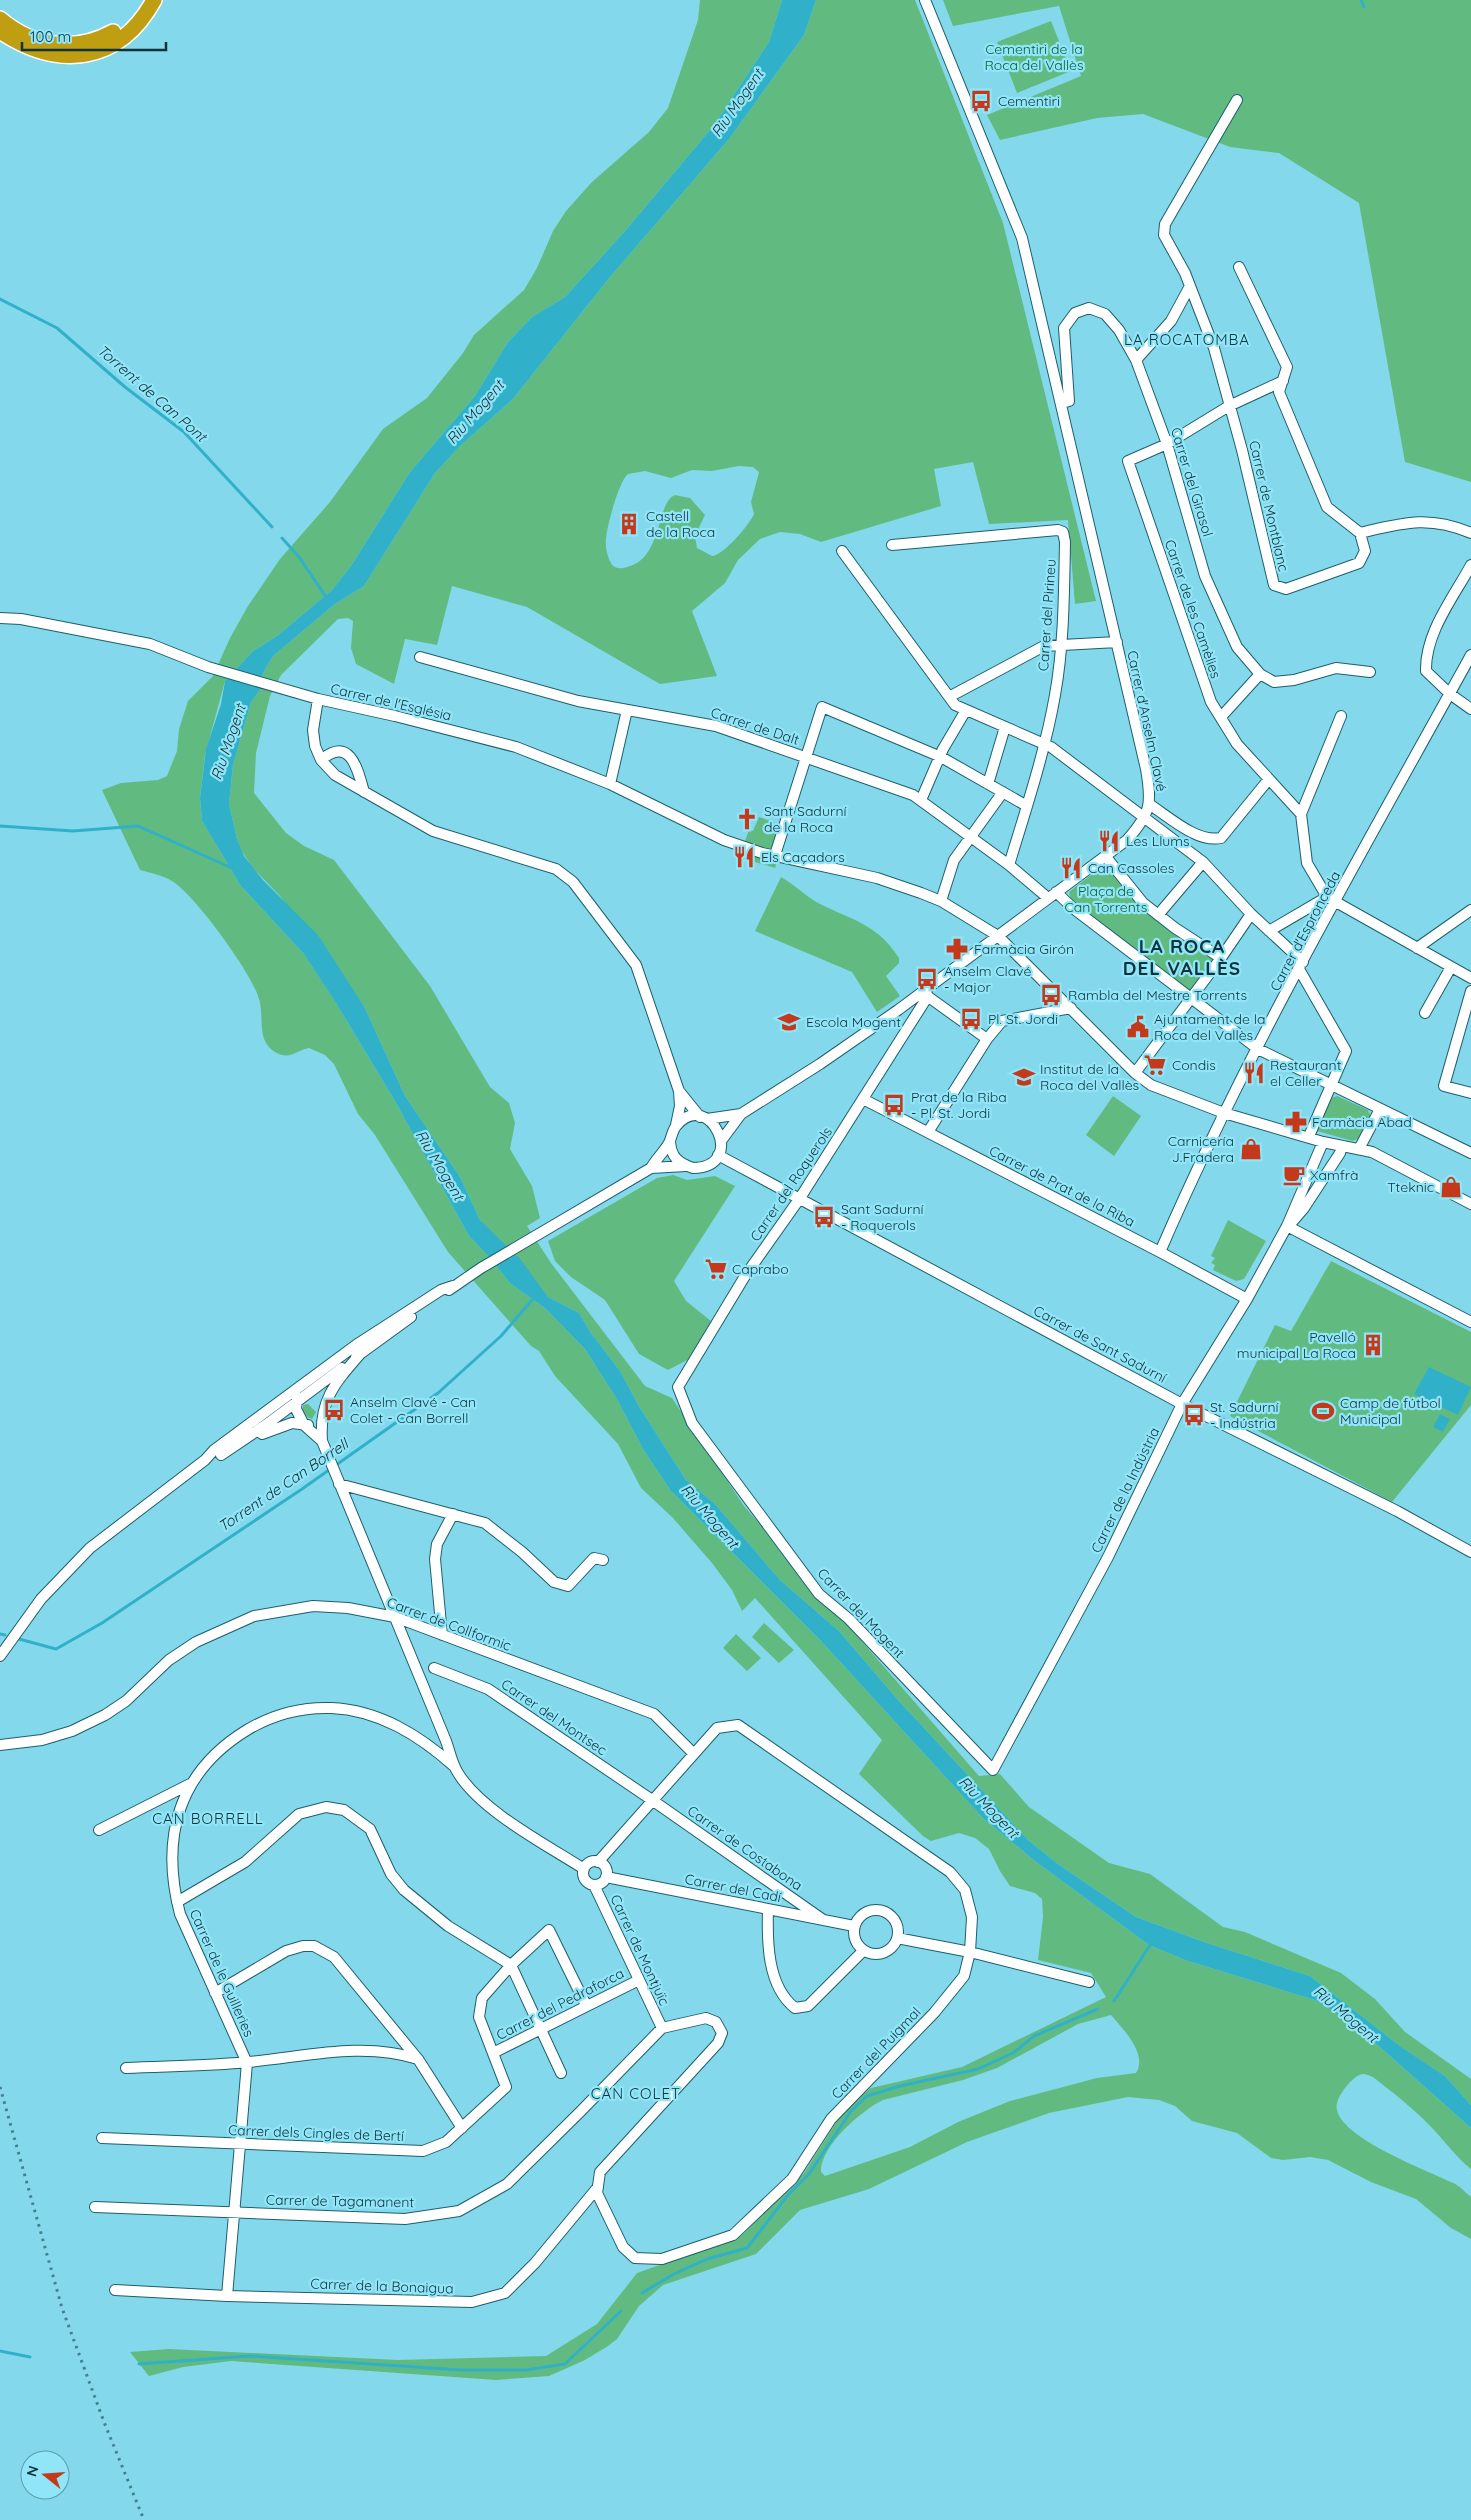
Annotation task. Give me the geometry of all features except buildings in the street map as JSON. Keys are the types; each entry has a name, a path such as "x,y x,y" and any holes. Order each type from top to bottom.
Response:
{"highway":[{"path":"0,19 21,34 41,42 60,45 78,44 99,39 116,30 131,17 143,0"},
{"path":"0,32 38,52 63,56 89,53 106,47 130,32 143,18 154,0"}],"street":[{"name":"Carrer d'Anselm Clavé","path":"741,1114 925,994 1052,895 1106,857 1127,840 1144,817 1150,804 1151,792 1062,403 1022,238 925,0"},
{"name":"Carrer de Montblanc","path":"1237,100 1165,224 1164,235 1190,286 1214,348 1274,585 1286,589 1359,563 1365,551 1360,533"},
{"path":"1239,267 1287,367 1279,392 1328,507 1360,533 1410,522 1438,522 1471,533"},
{"path":"1136,360 1171,321 1190,286"},
{"name":"Carrer del Girasol","path":"1062,403 1070,401 1064,328 1075,313 1089,308 1105,314 1119,330 1136,360 1167,444 1205,576 1237,647 1260,674"},
{"name":"Carrer de les Camèlies","path":"1283,381 1229,406 1167,444 1128,461 1211,702 1237,744 1301,814"},
{"name":"Carrer del Pirineu","path":"892,544 1058,530 1063,532 1065,542 1064,603 1055,695 1027,806 1009,865"},
{"path":"842,551 955,705 1051,747 1203,862 1301,965 1346,1051 1308,1136"},
{"path":"1471,565 1430,640 1425,655 1426,671 1450,694 1471,709"},
{"name":"Carrer de l'Església","path":"0,618 21,619 150,644 232,674 318,700 395,716 516,747 610,784 724,840 762,853 877,878 941,901 998,936 1135,1073 1151,1085 1224,1113 1308,1136 1323,1142 1372,1152 1471,1204"},
{"path":"949,697 1044,646 1117,642"},
{"name":"Carrer d'Espronceda","path":"1160,1252 1224,1113 1301,965 1331,899 1471,655"},
{"name":"Carrer de Dalt","path":"420,657 578,701 716,726 921,800 1258,1049 1471,1153"},
{"path":"1221,717 1260,674 1274,682 1294,680 1336,668 1370,672"},
{"path":"0,1656 41,1599 90,1548 206,1460 214,1450 368,1338 441,1290 453,1286 650,1168 670,1141 676,1125 680,1106 680,1091 636,965 569,878 556,869 434,832 335,775 322,760 315,746 313,730 318,700"},
{"path":"774,855 804,757 822,707 941,757 1027,806"},
{"path":"610,784 627,710"},
{"path":"921,800 943,749 966,710"},
{"path":"1341,716 1301,814 1307,863 1331,899 1471,978"},
{"path":"988,784 1005,727"},
{"path":"322,760 336,752 342,752 352,758 358,769 364,792"},
{"path":"1150,804 1195,834 1211,840 1221,838 1269,779"},
{"path":"941,901 954,860 1003,792"},
{"path":"1106,857 1143,903 1175,928 1221,958"},
{"path":"1158,915 1203,862"},
{"path":"1269,931 1331,899"},
{"path":"1417,948 1471,910"},
{"path":"1135,1073 1221,958 1251,914"},
{"path":"1425,1013 1451,967"},
{"path":"1471,991 1444,1086 1471,1093"},
{"path":"925,994 987,1039"},
{"name":"Carrer del Roquerols","path":"678,1387 745,1276 800,1198 863,1099 925,994"},
{"path":"928,1132 987,1039 1002,1021 1071,1008"},
{"path":"680,1091 704,1118 718,1130 721,1141"},
{"name":"Carrer de Prat de la Riba","path":"863,1099 1247,1299"},
{"path":"1359,1149 1384,1110"},
{"path":"676,1125 689,1117 704,1118 741,1114"},
{"path":"650,1168 686,1166 693,1168 706,1166 718,1155 721,1141 741,1114"},
{"path":"670,1141 674,1156 686,1166"},
{"name":"Carrer de la Indústria","path":"993,1770 1108,1557 1182,1404 1247,1299 1288,1226 1323,1142"},
{"name":"Carrer de la Indústria","path":"1288,1226 1304,1208 1342,1146"},
{"name":"Carrer de Sant Sadurní","path":"718,1155 1182,1404 1397,1511 1471,1552"},
{"path":"1288,1226 1471,1322"},
{"path":"221,1455 444,1296 453,1286"},
{"path":"322,1441 304,1425 296,1409 297,1395 352,1354 368,1338"},
{"path":"361,1354 336,1381 324,1406 322,1441 455,1767 469,1787 491,1808 584,1869"},
{"name":"Carrer del Mogent","path":"678,1387 692,1423 819,1594 849,1619 993,1770"},
{"path":"252,1423 262,1421 289,1402 312,1398 324,1406"},
{"path":"206,1460 221,1455 280,1426 292,1423 314,1426 322,1420"},
{"path":"338,1480 485,1524 522,1552 554,1582 568,1586 594,1558 603,1560"},
{"path":"442,1635 436,1551 437,1544 454,1514"},
{"name":"Carrer de Collformic","path":"0,1745 50,1738 105,1715 126,1700 182,1650 220,1630 254,1616 313,1606 348,1608 395,1617 654,1714 692,1753"},
{"name":"Carrer del Montsec","path":"434,1668 480,1685 652,1800"},
{"name":"Carrer de le Guilleries","path":"246,2063 180,1914 177,1902 172,1869 172,1843 180,1810 190,1784 212,1758 253,1727 283,1714 316,1708 349,1710 393,1724 428,1744 455,1767"},
{"name":"Carrer del Puigmal","path":"598,1862 692,1753 717,1728 738,1725 950,1872 965,1890 972,1917 970,1952 964,1976 934,2013 831,2119 792,2179 733,2235 662,2259 635,2258 623,2246 597,2192 598,2187"},
{"path":"99,1830 190,1784"},
{"name":"Carrer de Costabona","path":"652,1800 822,1919"},
{"path":"177,1902 214,1882 245,1862 299,1814 316,1808 335,1808 354,1816 370,1829 391,1874 416,1902 448,1926 511,1965 561,2073"},
{"path":"598,1862 604,1867 606,1877 601,1883 594,1885 585,1880 584,1869 589,1863 598,1862"},
{"name":"Carrer del Cadí","path":"606,1877 854,1926"},
{"name":"Carrer de Montjuïc","path":"594,1885 662,2028"},
{"path":"768,1909 767,1934 771,1969 786,2001 795,2008 808,2006 863,1950"},
{"path":"870,1911 885,1912 894,1919 897,1926 897,1938 887,1952 878,1955 863,1950 855,1941 854,1926 858,1919 870,1911"},
{"path":"493,2053 479,2017 482,1998 511,1965 550,1930 586,2005"},
{"path":"897,1938 970,1952 1089,1982"},
{"path":"215,1993 286,1951 303,1946 314,1946 334,1957 418,2059 462,2128"},
{"name":"Carrer del Pedraforca","path":"493,2053 639,1980"},
{"path":"598,2187 600,2172 718,2044 722,2033 716,2022 706,2018 662,2028"},
{"name":"Carrer de Tagamanent","path":"95,2207 405,2219 459,2211 507,2184 662,2028"},
{"path":"126,2068 246,2063 348,2051 398,2054 418,2059"},
{"name":"Carrer dels Cingles de Bertí","path":"102,2138 423,2151 446,2142 506,2087 493,2053"},
{"path":"226,2296 246,2063"},
{"name":"Carrer de la Bonaigua","path":"115,2290 226,2296 472,2302 505,2293 535,2263 598,2187"}],"green space":[{"path":"700,0 782,0 769,42 715,124 626,230 565,297 532,317 508,342 475,396 410,472 351,566 332,590 277,636 253,651 225,681 205,755 200,798 202,821 241,886 303,953 336,1003 395,1101 469,1236 510,1283 546,1309 585,1349 618,1401 643,1449 671,1491 821,1641 984,1819 1035,1861 1149,1945 1185,1960 1315,2000 1354,2024 1471,2128 1471,2169 1418,2114 1370,2076 1364,2074 1353,2080 1342,2092 1338,2100 1338,2113 1346,2125 1362,2138 1403,2160 1456,2184 1471,2197 1471,2239 1451,2228 1416,2199 1371,2182 1328,2160 1310,2157 1283,2160 1271,2158 1237,2133 1192,2121 1175,2106 1159,2100 1128,2097 1049,2113 967,2142 869,2189 800,2210 756,2254 663,2285 639,2306 617,2339 585,2360 549,2376 496,2380 231,2361 183,2367 149,2376 130,2352 169,2349 398,2360 546,2356 597,2324 637,2273 741,2236 804,2173 846,2107 871,2088 962,2067 1106,1997 1091,1973 1038,1960 1043,1917 1042,1899 1035,1893 1010,1886 989,1849 975,1838 959,1833 931,1841 923,1836 859,1774 882,1740 755,1598 742,1611 732,1590 712,1563 673,1518 641,1488 618,1444 555,1376 539,1351 531,1346 448,1252 375,1135 358,1114 334,1064 325,1055 309,1048 293,1054 282,1055 270,1048 265,1042 258,996 244,969 207,917 182,889 165,877 140,870 102,790 121,783 158,780 167,776 177,751 179,729 188,701 213,676 230,638 248,606 280,559 330,502 383,429 427,398 463,353 474,335 524,290 537,268 553,231 566,211 592,182 649,132 668,108 698,20","holes":["1111,2015 1127,2034 1137,2050 1139,2066 1136,2073 1097,2078 1010,2101 958,2122 910,2147 825,2176 821,2172 827,2151 835,2140 854,2120 883,2100 963,2080 997,2068 1078,2024"]},
{"path":"816,0 915,0 1003,223 1096,601 1075,604 1068,520 989,524 973,462 934,469 941,506 821,542 800,534 780,532 760,539 738,560 725,583 692,611 717,676 660,684 527,607 452,586 437,645 405,639 394,684 356,664 351,648 353,621 348,618 338,619 281,675 270,696 256,753 254,793 286,833 304,846 334,860 430,986 490,1087 509,1103 515,1123 510,1149 532,1186 540,1218 527,1226 551,1263 645,1386 672,1398 744,1506 979,1776 1000,1774 1029,1807 1109,1863 1150,1874 1223,1927 1245,1932 1341,1973 1375,1999 1405,2032 1471,2079 1471,2105 1445,2076 1400,2046 1310,1976 1207,1943 1136,1917 1058,1864 1028,1840 898,1700 839,1631 780,1580 715,1504 686,1480 640,1408 620,1371 591,1333 579,1313 548,1297 480,1220 460,1177 405,1096 365,1008 280,896 253,868 241,850 237,839 229,804 233,765 251,702 260,690 263,673 273,656 335,604 364,586 435,473 461,445 512,400 610,277 729,139 804,35","holes":["739,466 753,467 759,472 751,502 754,514 742,532 723,551 712,556 697,548 695,536 705,515 690,498 675,495 669,500 665,508 653,543 639,562 623,568 612,565 606,548 607,532 617,494 628,474 645,471 671,478 692,470 712,471"]},
{"path":"943,0 1471,0 1471,482 1405,462 1359,203 1279,153 1230,147 1143,114 1097,118 1000,140 987,115 1081,76 1059,6 953,26"},
{"name":"Cementiri de la Roca del Vallès","path":"1051,21 1071,71 1017,93 997,42"},
{"path":"759,817 789,828 775,868 739,857 749,830 753,831"},
{"name":"Plaça de Can Torrents","path":"1109,861 1143,903 1218,959 1190,995 1071,902 1069,892"},
{"path":"781,877 815,901 873,930 891,947 899,958 899,963 886,976 900,996 877,1012 852,972 755,931"},
{"path":"1113,1096 1141,1116 1114,1156 1086,1135"},
{"path":"1337,1096 1368,1110 1371,1117 1360,1138 1353,1141 1317,1131 1331,1098"},
{"path":"673,1175 687,1180 715,1176 735,1186 674,1281 686,1301 711,1321 689,1359 668,1370 639,1354 605,1300 571,1277 555,1261 548,1241 657,1178"},
{"path":"1228,1220 1266,1241 1244,1279 1236,1281 1213,1270 1215,1265 1211,1263 1215,1258 1211,1256"},
{"path":"1331,1261 1471,1332 1471,1405 1392,1502 1230,1416 1275,1325 1291,1331"},
{"path":"308,1404 316,1412 312,1419 307,1417 303,1410 303,1405"},
{"path":"764,1623 794,1650 779,1663 752,1637"},
{"path":"736,1634 761,1658 747,1671 723,1648"}],"water":[{"name":"Riu Mogent","path":"782,0 816,0 804,35 729,139 610,277 512,400 461,445 435,473 364,586 335,604 273,656 263,673 260,690 251,702 233,765 229,804 237,839 244,856 263,880 318,935 365,1008 405,1096 460,1177 480,1220 521,1260 548,1297 579,1313 591,1333 620,1371 640,1408 686,1480 715,1504 780,1580 839,1631 898,1700 1028,1840 1058,1864 1136,1917 1207,1943 1310,1976 1400,2046 1445,2076 1471,2105 1471,2128 1354,2024 1315,2000 1185,1960 1149,1945 1035,1861 984,1819 821,1641 671,1491 643,1449 618,1401 585,1349 546,1309 510,1283 469,1236 395,1101 336,1003 303,953 241,886 202,821 200,798 206,749 221,704 225,681 253,651 277,636 332,590 351,566 410,472 475,396 508,342 532,317 565,297 626,230 715,124 769,42"},
{"path":"1429,1367 1471,1387 1458,1415 1414,1394"},
{"path":"1440,1414 1450,1419 1443,1432 1433,1427"}],"waterway":[{"path":"1361,0 1364,7"},
{"name":"Torrent de Can Pont","path":"0,299 57,328 125,387 184,432 272,527"},
{"name":"Torrent de Can Pont","path":"282,538 299,557 326,597"},
{"path":"0,826 73,831 138,826 232,868"},
{"name":"Torrent de Can Borrell","path":"19,1639 56,1649 102,1623 302,1489 438,1393 501,1336 533,1299"},
{"name":"Torrent de Can Borrell","path":"0,1634 5,1635"},
{"path":"1114,2001 1152,1942"},
{"path":"642,2293 674,2274 707,2259 747,2248 788,2195 809,2174 851,2111 867,2096 900,2086 978,2069 1013,2053 1034,2036 1098,2009"},
{"path":"139,2364 249,2356 461,2370 526,2370 565,2364 621,2311"},
{"path":"0,2351 30,2357"}],"railway":[{"path":"0,2087 62,2308 104,2422 144,2520"}],"place":[{"name":"Cementiri","path":"981,101"},
{"name":"Castell de la Roca","path":"629,524"},
{"name":"Sant Sadurní de la Roca","path":"747,819"},
{"name":"Les Llums","path":"1109,841"},
{"name":"Els Caçadors","path":"744,857"},
{"name":"Can Cassoles","path":"1071,868"},
{"name":"Farmàcia Girón","path":"957,949"},
{"name":"Anselm Clavé - Major","path":"927,979"},
{"name":"Rambla del Mestre Torrents","path":"1051,995"},
{"name":"Pl. St. Jordi","path":"971,1019"},
{"name":"Escola Mogent","path":"789,1022"},
{"name":"Ajuntament de la Roca del Vallès","path":"1138,1027"},
{"name":"Condis","path":"1155,1065"},
{"name":"Restaurant el Celler","path":"1254,1073"},
{"name":"Institut de la Roca del Vallès","path":"1024,1077"},
{"name":"Prat de la Riba - Pl. St. Jordi","path":"894,1105"},
{"name":"Farmàcia Abad","path":"1296,1122"},
{"name":"Carnicería J.Fradera","path":"1251,1149"},
{"name":"Xamfrà","path":"1294,1175"},
{"name":"Tteknic","path":"1451,1187"},
{"name":"Sant Sadurní - Roquerols","path":"824,1217"},
{"name":"Caprabo","path":"716,1269"},
{"name":"Pavelló municipal La Roca","path":"1373,1345"},
{"name":"Anselm Clavé - Can Colet - Can Borrell","path":"334,1410"},
{"name":"Camp de fútbol Municipal","path":"1323,1411"},
{"name":"St. Sadurní - Indústria","path":"1194,1415"}],"district":[{"name":"LA ROCATOMBA","path":"1187,339"},
{"name":"LA ROCA DEL VALLÈS","path":"1182,957"},
{"name":"CAN BORRELL","path":"208,1818"},
{"name":"CAN COLET","path":"636,2093"}]}
